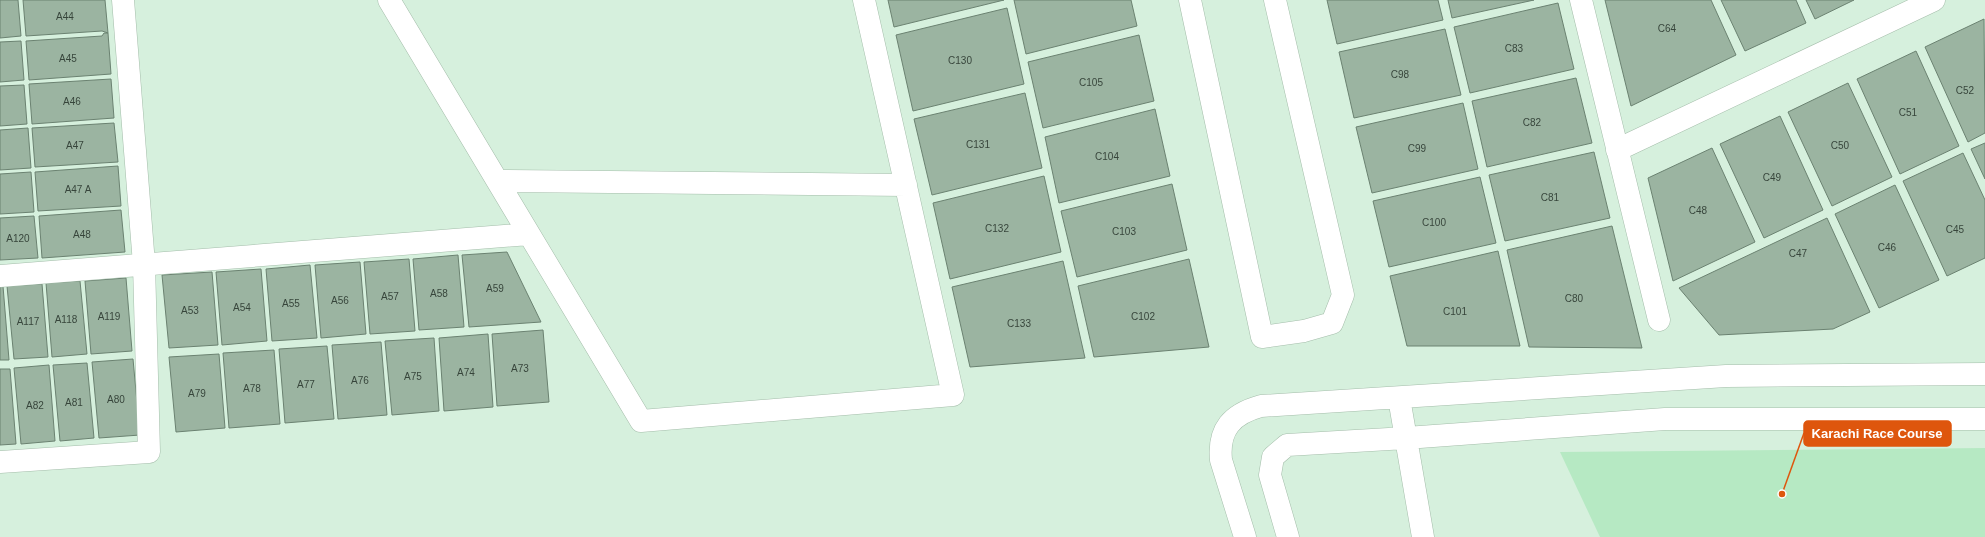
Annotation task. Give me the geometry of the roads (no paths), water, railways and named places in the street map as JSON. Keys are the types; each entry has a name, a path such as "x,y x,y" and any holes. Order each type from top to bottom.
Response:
{"street":[{"path":"0,462 150,452 144,264 123,0"},
{"path":"389,0 641,421 953,395 864,0"},
{"path":"1190,0 1262,337 1304,331 1332,323 1343,295 1275,0"},
{"path":"1581,0 1659,320"},
{"path":"1617,150 1934,0"},
{"path":"498,181 906,186"},
{"path":"0,276 529,234"},
{"path":"1245,537 1221,460 1220,448 1224,432 1230,422 1244,410 1261,406 1726,376 1985,374"},
{"path":"1399,398 1423,537"},
{"path":"1288,537 1270,475 1273,457 1287,444 1406,438 1665,419 1985,419"}],"place":[{"name":"Karachi Race Course","path":"1782,494"}]}
